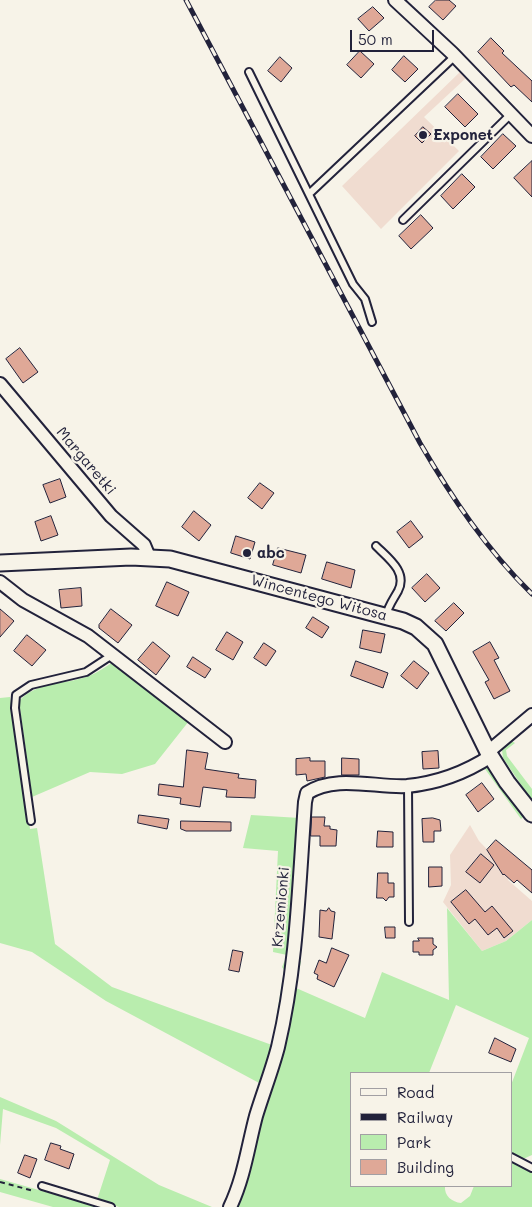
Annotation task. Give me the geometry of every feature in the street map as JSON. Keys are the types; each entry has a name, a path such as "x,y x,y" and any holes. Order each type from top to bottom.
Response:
{"street":[{"path":"396,0 455,56 532,136"},
{"name":"Margaretki","path":"0,384 111,516 144,546 149,557"},
{"name":"Wincentego Witosa","path":"0,563 149,557 187,562 386,616 416,626 435,644 489,754 532,814"},
{"path":"0,582 23,600 88,636 225,742"},
{"name":"Krzemionki","path":"230,1207 243,1171 256,1116 278,1046 296,931 306,797 310,791 337,784 408,786 453,777 489,754 532,715"}],"lane":[{"path":"309,194 455,56"},
{"path":"249,72 353,284 365,299 372,322"},
{"path":"403,220 511,114"},
{"path":"376,546 397,567 401,580 386,616"},
{"path":"31,821 15,708 16,695 31,685 86,672 112,655"},
{"path":"408,786 410,922"},
{"path":"512,1158 532,1168"},
{"path":"42,1186 111,1207"}],"shaded area":[{"name":"Exponet","path":"460,72 466,78 424,117 459,151 381,229 342,186"},
{"path":"470,825 479,841 512,875 508,880 532,901 532,920 506,941 482,951 443,902 451,885 450,855"}],"green space":[{"path":"113,662 189,721 155,764 122,774 90,772 32,797 19,701 34,690 89,676"},
{"path":"10,697 30,829 37,828 55,944 112,987 272,1045 284,970 282,967 287,955 273,952 278,851 243,848 251,815 300,818 292,939 275,1046 227,1207 222,1207 231,1189 261,1084 106,1001 32,952 0,943 0,698"},
{"path":"510,740 515,743 506,750 507,756 532,789 532,801 503,758 502,750"},
{"path":"486,766 523,817 521,819 485,769 463,780 462,777"},
{"path":"447,908 482,951 506,941 532,920 532,1155 523,1159 532,1166 512,1156 512,1082 529,1038 456,1005 429,1072 350,1072 350,1187 445,1187 449,1198 461,1203 470,1196 474,1187 512,1187 512,1160 532,1170 532,1207 234,1207 298,960 301,961 296,988 365,1018 382,972 449,1000"},
{"path":"0,1097 56,1121 159,1185 212,1207 119,1207 97,1200 110,1160 56,1128 3,1109 0,1145"},
{"path":"0,1179 95,1206 96,1204 100,1207 53,1207 0,1192"}],"building":[{"path":"436,0 449,0 456,6 443,20 429,7"},
{"path":"373,7 384,18 369,31 358,19"},
{"path":"491,38 504,51 502,53 532,81 532,102 514,85 511,87 478,52"},
{"path":"360,51 374,64 361,78 347,65"},
{"path":"404,56 418,69 405,82 392,70"},
{"path":"280,57 292,68 281,82 268,71"},
{"path":"458,94 478,114 465,127 445,107"},
{"name":"Exponet","path":"423,127 431,134 422,143 415,136"},
{"path":"503,134 516,146 493,169 481,157"},
{"path":"532,161 532,197 514,178"},
{"path":"462,174 475,187 453,209 441,196"},
{"path":"421,215 433,228 411,249 399,236"},
{"path":"20,348 38,372 23,383 6,359"},
{"path":"60,479 66,497 50,503 43,485"},
{"path":"260,483 274,493 262,509 248,498"},
{"path":"194,511 211,525 199,541 182,527"},
{"path":"51,516 58,535 41,541 35,522"},
{"path":"411,521 423,537 409,548 397,532"},
{"path":"236,536 255,542 250,559 231,553"},
{"path":"278,548 306,555 301,573 273,565"},
{"path":"327,562 355,570 351,588 322,579"},
{"path":"427,574 440,588 425,602 412,588"},
{"path":"167,582 189,592 178,616 156,606"},
{"path":"81,588 82,606 61,608 59,590"},
{"path":"454,603 464,613 446,631 435,621"},
{"path":"0,609 14,621 0,637"},
{"path":"111,609 132,625 118,643 99,628 99,625"},
{"path":"313,617 329,627 322,638 306,628"},
{"path":"363,630 385,634 381,653 360,648"},
{"path":"227,632 243,642 233,660 216,650"},
{"path":"27,635 46,650 32,666 14,651"},
{"path":"153,642 170,656 156,675 138,660"},
{"path":"490,642 499,658 494,660 510,691 494,699 485,682 489,680 473,652"},
{"path":"264,643 276,651 266,666 254,658"},
{"path":"193,657 211,669 205,678 187,667"},
{"path":"356,661 388,673 383,688 351,676"},
{"path":"414,661 429,673 417,689 401,676"},
{"path":"187,750 208,753 205,769 239,774 238,778 256,780 255,798 226,797 227,790 203,787 200,807 180,804 181,798 158,795 159,784 183,787"},
{"path":"438,751 439,768 423,769 422,752"},
{"path":"310,758 310,761 325,761 325,777 307,781 306,774 296,775 296,759"},
{"path":"342,758 359,759 359,775 342,775"},
{"path":"482,783 494,799 478,812 466,795"},
{"path":"139,815 169,819 167,829 138,823"},
{"path":"312,817 325,817 324,826 330,826 330,829 337,830 336,846 320,846 320,836 311,836"},
{"path":"433,818 440,820 441,831 434,831 434,842 423,842 422,819"},
{"path":"181,821 231,822 231,831 186,831 181,829"},
{"path":"378,831 393,832 393,847 377,847"},
{"path":"496,840 532,870 532,893 517,880 514,883 503,875 487,850"},
{"path":"481,854 494,865 480,883 466,872"},
{"path":"429,867 442,867 442,886 429,887"},
{"path":"378,873 388,873 388,883 394,883 394,897 389,897 386,901 383,898 377,898"},
{"path":"466,890 485,912 492,906 513,931 504,938 497,928 488,935 475,919 469,924 451,902"},
{"path":"329,908 335,912 332,939 319,937 320,910 326,911"},
{"path":"385,927 395,927 395,938 386,938"},
{"path":"418,938 433,938 433,944 437,947 433,950 433,955 419,955 419,952 413,952 413,941 419,941"},
{"path":"332,948 349,955 334,987 317,979 318,975 314,973 319,960 326,963"},
{"path":"233,950 243,952 239,972 229,970"},
{"path":"495,1038 516,1049 511,1062 489,1053"},
{"path":"51,1143 61,1146 60,1149 74,1154 69,1169 45,1160"},
{"path":"25,1155 37,1159 30,1178 18,1173"}],"railway":[{"path":"186,0 420,443 471,523 500,560 532,594"}],"place":[{"name":"Exponet","path":"423,135"},
{"name":"abc","path":"247,553"}]}
